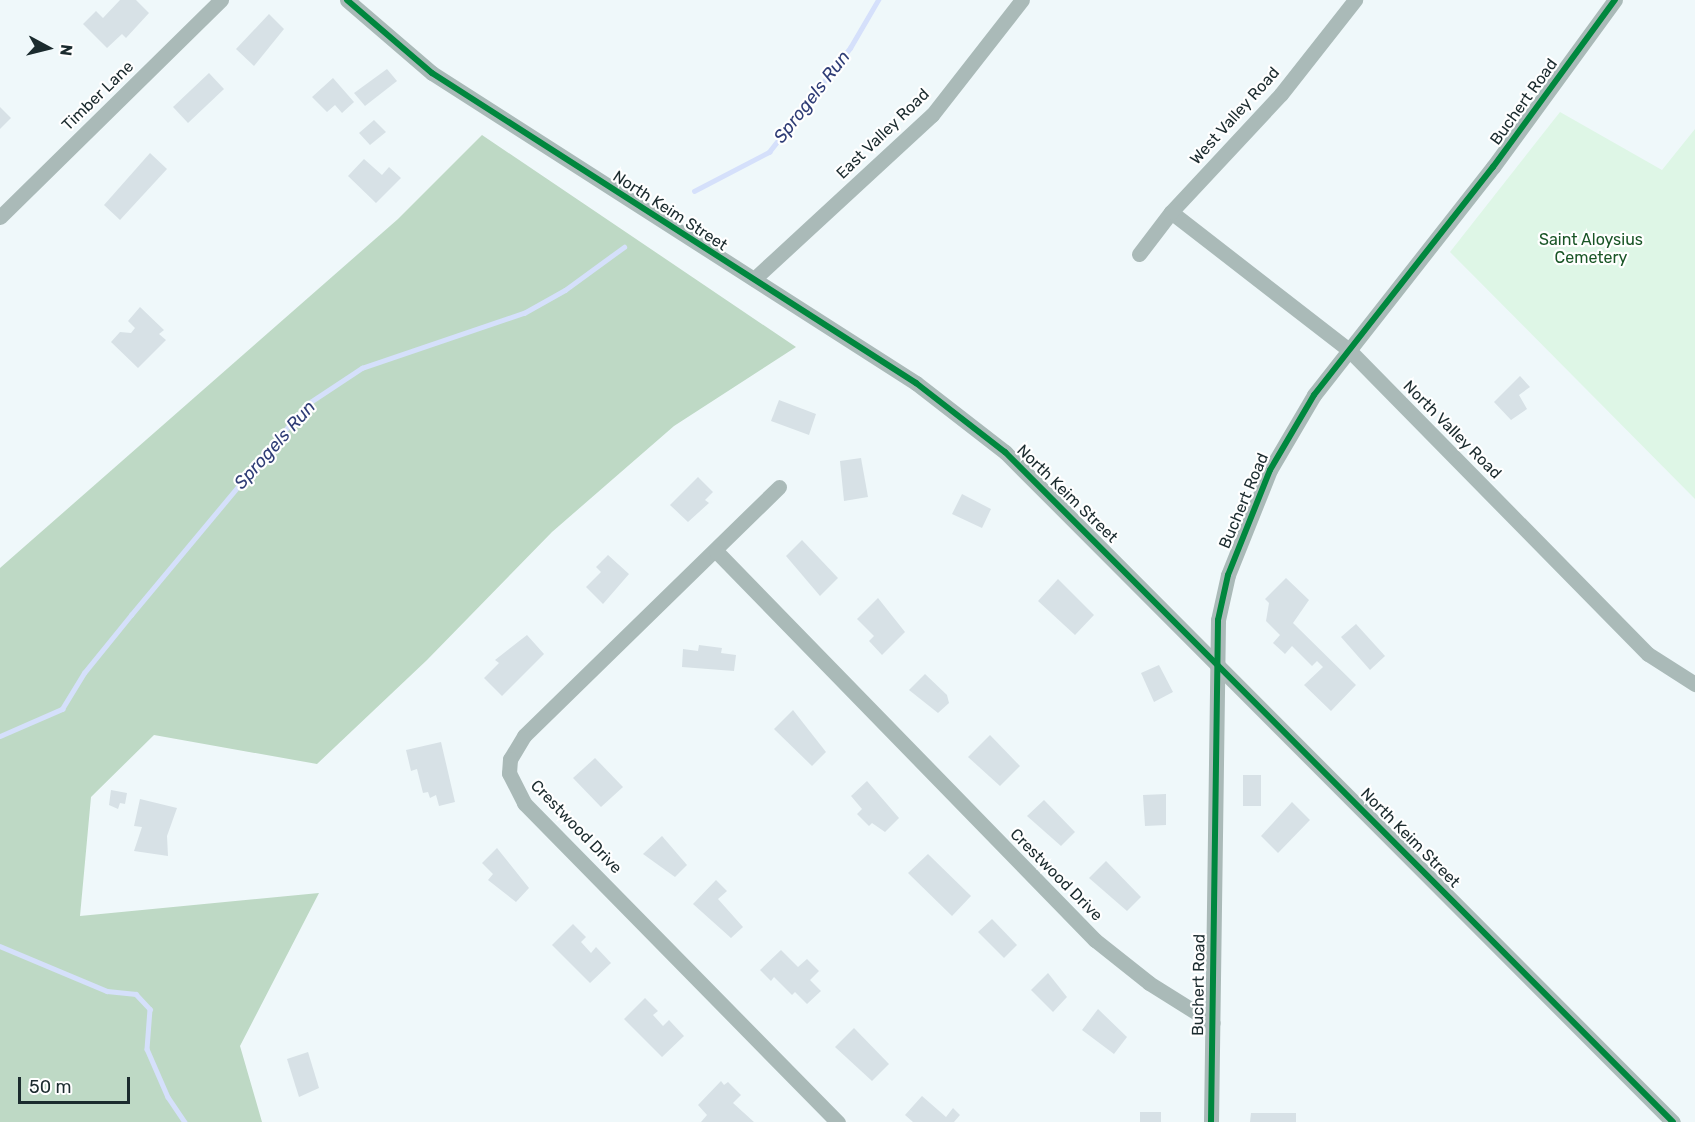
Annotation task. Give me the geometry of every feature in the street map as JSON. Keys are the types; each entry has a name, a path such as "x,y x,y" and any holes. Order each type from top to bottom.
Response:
{"street":[{"name":"Timber Lane","path":"0,217 221,0"},
{"name":"North Keim Street","path":"347,0 432,72 916,383 1005,452 1673,1122"},
{"name":"East Valley Road","path":"754,279 932,115 1022,0"},
{"name":"West Valley Road","path":"1139,254 1171,212 1281,94 1355,0"},
{"name":"Buchert Road","path":"1211,1122 1217,663 1223,592 1265,482 1300,417 1348,350 1493,167 1615,0"},
{"name":"North Valley Road","path":"1171,212 1348,350 1648,654 1695,684"},
{"name":"Crestwood Drive","path":"779,487 524,736 510,759 509,773 524,803 838,1122"},
{"name":"Crestwood Drive","path":"716,551 1095,940 1149,983 1213,1023"}],"green space":[{"name":"Saint Aloysius Cemetery","path":"1560,112 1662,170 1695,129 1695,499 1450,252"},
{"path":"482,135 796,347 674,426 552,532 427,660 317,764 154,735 91,797 80,916 319,893 240,1046 262,1122 0,1122 0,568 398,219"}],"building":[{"path":"120,0 136,0 149,13 126,38 122,34 107,48 83,24 96,11 103,18"},
{"path":"269,14 284,29 254,66 236,49"},
{"path":"387,69 397,81 365,106 354,93"},
{"path":"209,73 224,89 188,123 173,107"},
{"path":"333,78 354,102 342,113 335,105 327,112 312,97"},
{"path":"0,107 11,118 0,129"},
{"path":"374,120 386,132 370,145 359,133"},
{"path":"150,153 167,169 120,220 104,205"},
{"path":"364,159 382,175 389,167 401,178 376,203 348,176"},
{"path":"140,307 164,330 159,334 166,340 138,368 111,342 120,332 131,333 135,328 128,321"},
{"path":"1520,376 1530,387 1519,395 1527,409 1511,420 1494,402"},
{"path":"779,400 816,414 809,435 771,421"},
{"path":"861,458 868,497 844,501 840,461"},
{"path":"698,477 713,492 705,500 709,503 688,522 670,505"},
{"path":"962,494 991,509 982,528 952,514"},
{"path":"802,540 838,578 820,596 786,556"},
{"path":"608,555 629,574 603,604 586,587 601,572 596,567"},
{"path":"1286,578 1309,600 1293,623 1356,685 1331,711 1304,685 1323,667 1317,661 1312,666 1292,646 1285,654 1273,643 1280,635 1266,621 1269,603 1265,599"},
{"path":"1058,579 1094,615 1075,635 1038,601"},
{"path":"878,598 905,632 882,655 869,641 874,636 857,619"},
{"path":"1356,624 1385,656 1370,670 1341,637"},
{"path":"527,635 544,654 502,696 484,678 499,663 495,660"},
{"path":"699,645 722,648 721,653 736,655 734,671 682,667 683,649 698,651"},
{"path":"1159,665 1173,692 1154,702 1141,673"},
{"path":"925,674 947,695 949,703 938,713 909,690"},
{"path":"793,710 826,752 812,766 774,729"},
{"path":"990,735 1020,766 1000,786 968,757"},
{"path":"441,742 455,802 439,806 436,795 430,798 428,792 423,793 417,769 411,771 406,750"},
{"path":"595,758 623,787 601,807 573,778"},
{"path":"1243,775 1261,775 1261,806 1243,806"},
{"path":"867,781 899,818 885,832 872,823 869,826 857,814 862,809 851,796"},
{"path":"111,790 127,793 125,804 120,803 118,809 109,805"},
{"path":"1166,794 1166,825 1145,826 1143,795"},
{"path":"140,799 177,808 167,836 168,856 134,851 142,827 134,826"},
{"path":"1044,800 1075,832 1061,846 1027,816"},
{"path":"1292,802 1310,820 1278,853 1261,836"},
{"path":"662,836 687,865 675,877 643,854"},
{"path":"497,848 529,888 516,902 488,880 493,874 482,863"},
{"path":"928,854 971,896 952,916 908,873"},
{"path":"1106,861 1141,897 1127,911 1089,878"},
{"path":"716,880 727,891 718,899 743,927 731,938 693,904"},
{"path":"992,919 1017,945 1004,958 978,932"},
{"path":"573,924 586,937 581,942 591,953 596,947 611,963 590,983 552,945"},
{"path":"781,950 798,967 807,959 819,971 810,980 821,991 807,1004 795,992 792,995 774,977 771,981 760,970"},
{"path":"1048,973 1067,997 1053,1012 1031,990"},
{"path":"645,998 658,1011 653,1015 663,1026 669,1020 684,1036 662,1057 624,1019"},
{"path":"1098,1009 1127,1037 1114,1054 1082,1030"},
{"path":"854,1028 889,1064 872,1081 835,1047"},
{"path":"308,1052 319,1088 299,1097 287,1059"},
{"path":"721,1081 724,1085 728,1082 741,1095 733,1103 754,1122 701,1122 707,1115 698,1105"},
{"path":"922,1096 946,1117 953,1108 960,1115 954,1122 913,1122 905,1115"},
{"path":"1140,1112 1161,1112 1161,1122 1140,1122"},
{"path":"1251,1113 1296,1113 1296,1122 1250,1122"}],"waterway":[{"name":"Sprogels Run","path":"694,191 769,152 850,48 878,0"},
{"name":"Sprogels Run","path":"0,736 62,709 84,673 306,405 362,368 524,313 565,290 624,247"},
{"path":"0,946 107,991 136,994 150,1009 147,1049 168,1097 185,1122"}],"cycle path":[{"path":"347,0 432,73 916,383 1005,452 1673,1122"},
{"path":"1211,1122 1218,620 1228,575 1270,470 1314,395 1493,167 1615,0"}]}
